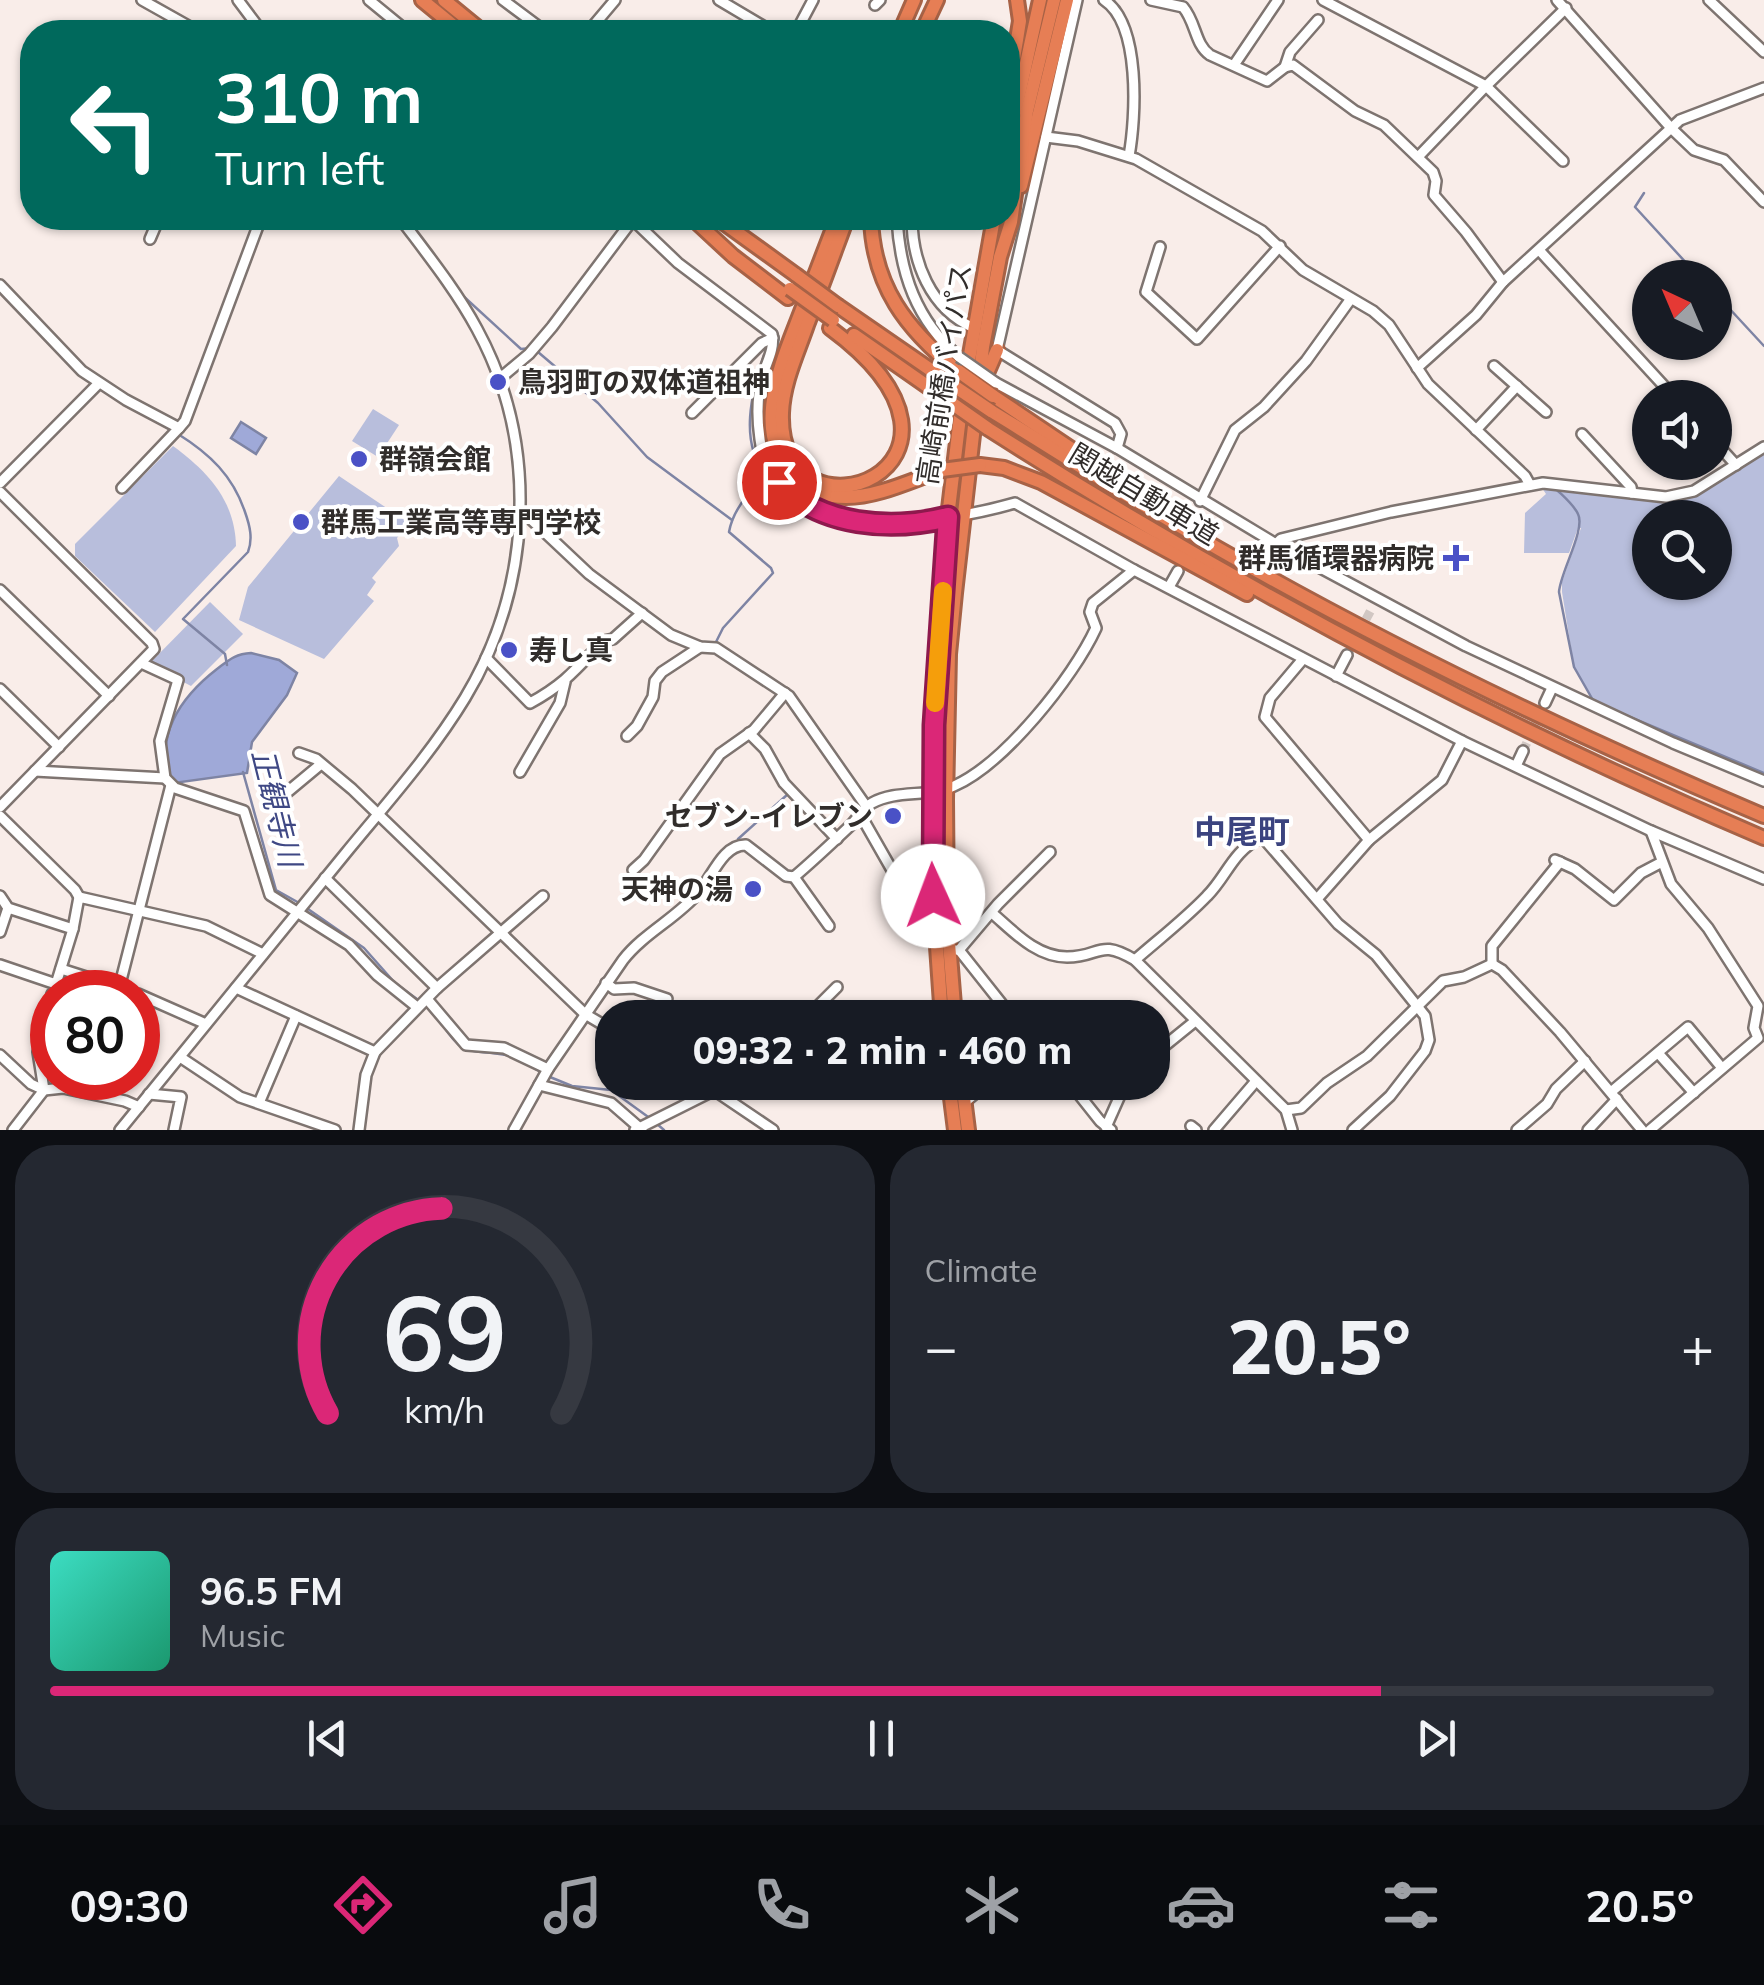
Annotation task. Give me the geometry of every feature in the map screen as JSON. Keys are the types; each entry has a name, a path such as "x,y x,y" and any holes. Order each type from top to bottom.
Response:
{"highway":[{"path":"422,0 446,20"},
{"path":"444,0 469,20"},
{"path":"1020,91 1040,0"},
{"name":"高崎前橋バイパス","path":"1020,160 1027,111 1054,0"},
{"path":"1020,191 1067,0"},
{"name":"関越自動車道","path":"707,230 789,294 988,428 1129,516 1318,625 1602,766 1764,838"},
{"path":"733,230 954,386 993,397"},
{"path":"833,230 772,406 776,448 794,477 831,496 859,496 942,470 980,466 1018,472 1249,595 1318,625"},
{"path":"832,324 886,379 904,426 899,450 890,465 870,480 853,486 829,485 806,474 786,445 782,416 792,367 843,230"},
{"path":"873,230 874,255 894,307 920,338 958,364 993,397"},
{"name":"高崎前橋バイパス","path":"941,1000 934,918 948,517 992,230"},
{"name":"高崎前橋バイパス","path":"955,1000 954,950 939,790 974,413 983,347 1008,230"},
{"path":"974,413 996,350"},
{"name":"関越自動車道","path":"993,397 1112,474 1168,520 1462,679 1610,750 1764,816"},
{"path":"951,1100 955,1130"},
{"path":"964,1100 968,1130"}],"street":[{"path":"142,0 178,20"},
{"path":"369,0 393,20"},
{"path":"503,0 530,20"},
{"path":"598,20 616,0"},
{"path":"718,0 744,20"},
{"path":"1076,0 996,350 1115,422 1122,434 1116,448"},
{"path":"1151,0 1183,7 1194,24 1202,50 1267,81 1285,67 1290,52 1318,20"},
{"path":"1234,65 1278,0"},
{"path":"1323,0 1486,86 1563,162"},
{"path":"1557,0 1670,128 1694,150 1724,160 1764,202"},
{"path":"1708,0 1764,52"},
{"path":"1109,1 1116,10 1134,71 1128,156"},
{"path":"1418,157 1566,8"},
{"path":"1285,67 1297,67 1355,111 1378,120 1418,157 1435,175 1434,195 1504,282"},
{"path":"1417,368 1670,128 1692,115 1764,88"},
{"path":"1046,137 1078,141 1128,156 1256,228 1303,270 1373,311 1389,324 1428,384 1530,485"},
{"path":"150,239 154,230"},
{"path":"122,488 185,421 257,230"},
{"path":"160,1082 438,739 486,658 512,587 520,509 510,410 480,333 409,230"},
{"path":"498,380 529,354 552,327 622,230"},
{"path":"640,230 678,263 764,325 773,338 760,390 759,428 764,458 785,488 822,512 846,520 901,524 1015,503 1462,742 1764,879"},
{"path":"898,230 906,278 919,310 958,364"},
{"path":"912,230 920,270 930,290 960,321 974,328"},
{"path":"899,242 912,243"},
{"path":"1160,247 1146,292 1197,339 1280,246"},
{"path":"1539,250 1658,380"},
{"path":"0,285 82,370 179,428"},
{"path":"1200,501 1235,430 1259,412 1306,361 1350,300"},
{"path":"692,414 762,343 773,338"},
{"path":"1494,366 1546,412"},
{"path":"0,483 99,382"},
{"path":"1476,430 1518,386"},
{"path":"993,397 1116,448 1374,603 1552,688 1764,782"},
{"path":"1582,434 1631,487 1632,493"},
{"path":"1276,544 1281,539 1391,512 1530,485 1568,484 1683,496 1764,446"},
{"path":"1732,461 1736,465"},
{"path":"0,492 154,649 0,808"},
{"path":"1206,521 1213,508"},
{"path":"520,509 588,574 672,635 700,648 716,648 786,693 863,810 896,876 926,918 934,918"},
{"path":"794,877 863,810 895,795 939,790 990,764 1064,678 1095,632 1092,604 1134,570"},
{"path":"1169,587 1178,571"},
{"path":"0,590 108,696"},
{"path":"486,658 530,703 584,666 602,641 613,639 642,613"},
{"path":"627,736 653,697 662,672 700,648"},
{"path":"1336,676 1347,655"},
{"path":"1303,659 1270,698 1266,717 1370,840"},
{"path":"123,970 168,782 160,741 178,680 141,664"},
{"path":"520,772 560,703 564,682"},
{"path":"1545,703 1552,688"},
{"path":"0,689 59,747"},
{"path":"633,870 720,754 748,733 786,693"},
{"path":"748,733 765,749 784,783 837,839"},
{"path":"1317,899 1370,840 1446,775 1462,742"},
{"path":"1516,766 1524,751"},
{"path":"298,752 321,764 378,813 595,1020"},
{"path":"272,804 321,764"},
{"path":"35,771 168,782 244,811 270,895 349,945 377,975 418,1007"},
{"path":"0,788 10,798"},
{"path":"0,816 79,897 206,926 264,954"},
{"path":"1651,831 1670,884 1708,928 1758,1006 1754,1028 1758,1038 1646,1130 1525,994 1492,964 1492,946 1557,861 1576,869 1614,900 1641,872 1662,862"},
{"path":"1135,960 1210,894 1230,863 1257,839 1265,840 1338,924 1376,955 1425,1016 1427,1047 1390,1096 1353,1130"},
{"path":"514,1130 548,1069 632,948 696,896 712,870 736,846 746,845 786,876 794,877 829,926"},
{"path":"997,1000 954,950 1050,852"},
{"path":"325,878 437,988"},
{"path":"0,896 8,908 73,929"},
{"path":"358,1130 366,1074 375,1052 437,988 543,896"},
{"path":"61,969 79,897"},
{"path":"0,932 8,908"},
{"path":"992,913 1036,949 1062,957 1110,947 1135,960 1286,1110 1292,1130"},
{"path":"1286,1110 1301,1108 1327,1083 1354,1066 1442,981 1464,977 1492,964"},
{"path":"0,965 30,979"},
{"path":"606,984 666,999"},
{"path":"824,1000 837,987"},
{"path":"236,988 375,1052"},
{"path":"427,999 466,1046 504,1048 548,1069"},
{"path":"160,1004 206,1024"},
{"path":"259,1103 296,1016"},
{"path":"1170,1041 1194,1022"},
{"path":"1588,1130 1614,1096 1688,1027 1722,1068"},
{"path":"1658,1053 1694,1093"},
{"path":"0,1055 30,1083"},
{"path":"180,1057 240,1098 336,1130"},
{"path":"1517,1130 1547,1104 1563,1080 1584,1060"},
{"path":"1214,1130 1256,1080"},
{"path":"539,1086 611,1103 639,1129 695,1100"},
{"path":"160,1095 181,1097 174,1130"},
{"path":"13,1130 36,1100"},
{"path":"125,1100 139,1107"},
{"path":"120,1130 145,1100"},
{"path":"729,1100 773,1130"},
{"path":"964,1104 969,1100"},
{"path":"1085,1100 1109,1128 1119,1100"}],"shaded area":[{"path":"373,409 399,425 378,457 352,441"},
{"path":"241,422 266,438 256,454 231,438"},
{"path":"173,446 217,488 231,514 236,546 155,632 75,556 75,544"},
{"path":"1764,453 1764,773 1594,702 1574,667 1562,592 1581,528 1569,553 1524,553 1525,513 1546,494 1542,488 1556,486 1660,500 1632,500 1632,600 1732,600 1732,500 1680,500 1720,480 1732,480 1732,473"},
{"path":"339,476 409,523 397,538 399,546 372,578 376,582 367,595 374,601 324,659 239,620 248,587"},
{"path":"210,602 243,634 191,686 149,664"},
{"path":"251,653 279,660 297,673 287,695 252,742 247,773 174,783 166,750 173,720 204,680 236,656"}],"waterway":[{"path":"1644,193 1635,207 1684,260"},
{"path":"461,294 521,349 531,348"},
{"path":"1732,311 1764,346"},
{"path":"538,352 598,403 647,457 732,520"},
{"path":"716,642 723,628 773,573 729,532 743,500 767,475 758,462 750,433 752,401 764,355"},
{"name":"正観寺川","path":"100,389 171,430"},
{"name":"正観寺川","path":"178,434 210,458 227,477 240,499 249,527 248,552 183,619 225,654 227,665"},
{"path":"1556,489 1574,507 1580,521 1559,592 1574,667 1594,702"},
{"path":"1606,707 1764,773"},
{"name":"正観寺川","path":"243,772 276,890 301,904"},
{"path":"738,839 788,794"},
{"name":"正観寺川","path":"308,909 364,948 395,983 421,1002"},
{"name":"正観寺川","path":"443,1025 464,1048 511,1056 543,1073"},
{"name":"正観寺川","path":"550,1077 572,1086 611,1090 651,1119"},
{"name":"正観寺川","path":"657,1124 664,1130"}],"tunnel":[{"path":"1178,571 1206,521"},
{"path":"1347,655 1372,608"},
{"path":"1523,751 1545,703"}],"slow traffic":[{"path":"935,703 943,591"}],"place":[{"name":"鳥羽町の双体道祖神","path":"498,382"},
{"name":"群嶺会館","path":"359,459"},
{"name":"群馬工業高等専門学校","path":"301,522"},
{"name":"群馬循環器病院","path":"1456,558"},
{"name":"寿し真","path":"509,650"},
{"name":"セブン-イレブン","path":"893,816"},
{"name":"天神の湯","path":"753,889"}],"district":[{"name":"中尾町","path":"1242,832"}],"route":[{"path":"779,482 804,502 840,518 910,524 948,517 934,725 933,896"}]}
